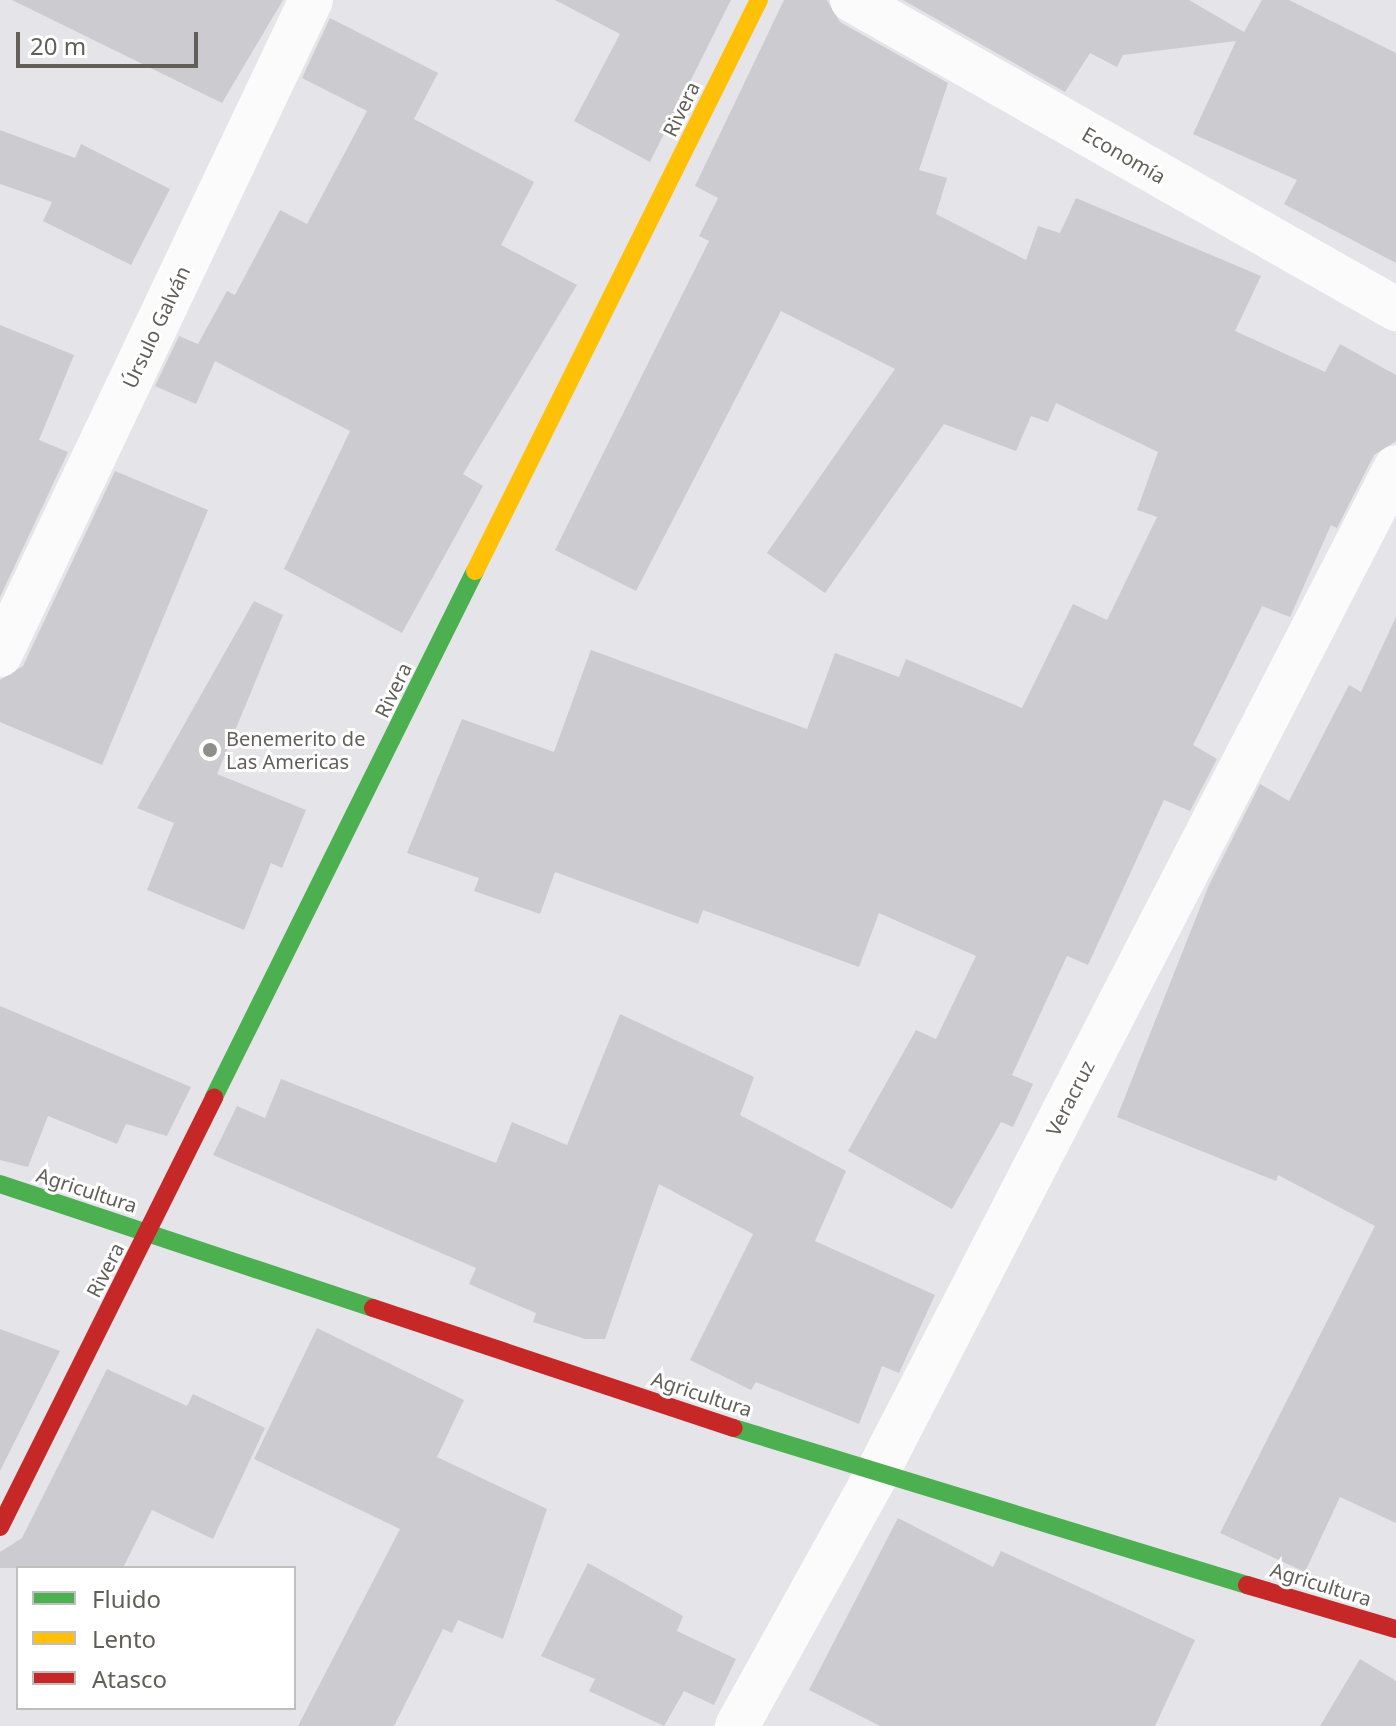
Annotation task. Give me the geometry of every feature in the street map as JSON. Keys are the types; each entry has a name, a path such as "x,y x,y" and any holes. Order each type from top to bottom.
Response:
{"street":[{"name":"Úrsulo Galván","path":"0,655 311,0"},
{"name":"Rivera","path":"0,1527 759,0"},
{"name":"Economía","path":"852,0 1396,309"},
{"name":"Veracruz","path":"737,1726 876,1475 1396,467"},
{"name":"Agricultura","path":"0,1184 876,1475 1396,1629"}],"building":[{"path":"12,0 283,0 222,103"},
{"path":"555,0 731,0 650,162 574,121 620,34"},
{"path":"784,0 827,0 840,22 948,83 919,170 947,178 936,214 1026,260 1038,226 1060,233 1076,198 1261,276 1235,331 1325,372 1340,344 1396,375 1396,441 1374,455 1337,528 1331,525 1290,617 1262,606 1193,745 1217,759 1190,811 1164,800 1088,965 1067,956 1012,1075 1033,1084 1013,1127 1001,1122 952,1209 848,1151 916,1030 936,1039 976,956 879,913 859,967 703,910 698,924 555,872 540,914 474,891 479,878 407,853 462,719 554,752 591,650 807,729 835,653 899,677 906,659 1022,708 1073,604 1107,620 1157,517 1137,510 1158,452 1056,403 1048,422 1031,416 1016,451 944,424 825,593 767,553 895,369 781,311 636,591 555,550 709,241 699,236 718,198 695,186"},
{"path":"903,0 1189,0 1244,32 1262,0 1289,0 1396,53 1396,263 1284,204 1297,180 1193,134 1236,41 1123,55 1117,67 1090,53 1065,92"},
{"path":"330,18 438,73 414,119 534,182 501,245 577,285 463,474 483,486 402,633 284,569 350,431 215,361 196,404 155,386 179,336 198,344 227,291 235,295 280,210 307,224 367,111 302,78"},
{"path":"0,130 75,158 81,144 170,189 131,265 43,221 52,202 0,184"},
{"path":"0,325 74,355 39,440 68,452 0,597"},
{"path":"115,471 208,510 102,765 0,722 0,680 23,666"},
{"path":"254,601 283,615 217,774 306,810 282,868 271,863 244,930 147,890 174,823 137,808"},
{"path":"1396,617 1396,1523 1340,1497 1305,1572 1220,1533 1375,1226 1278,1175 1276,1181 1117,1117 1209,885 1260,784 1289,801 1349,685 1361,692"},
{"path":"0,1006 191,1087 167,1136 126,1124 117,1144 48,1116 28,1167 0,1160"},
{"path":"620,1014 754,1077 740,1115 846,1171 815,1241 935,1295 899,1373 882,1366 859,1424 756,1382 751,1390 690,1360 753,1234 659,1184 605,1339 585,1339 533,1322 536,1313 469,1284 476,1268 213,1155 237,1106 265,1118 281,1079 496,1163 512,1122 567,1145"},
{"path":"317,1328 464,1400 437,1457 547,1509 503,1639 458,1620 452,1633 443,1629 394,1726 298,1726 400,1529 254,1459"},
{"path":"0,1329 60,1351 0,1471"},
{"path":"107,1369 187,1406 193,1394 265,1428 213,1539 152,1510 124,1566 0,1568 0,1552 22,1538"},
{"path":"898,1518 993,1567 1001,1551 1195,1640 1155,1726 880,1726 809,1690"},
{"path":"588,1563 683,1616 677,1631 736,1659 714,1705 684,1691 664,1726 589,1691 595,1679 541,1656"},
{"path":"1360,1659 1396,1681 1396,1726 1320,1726"}],"traffic: fast":[{"path":"214,1097 475,571"},
{"path":"0,1184 373,1308"},
{"path":"734,1428 1247,1585"}],"traffic: slow":[{"path":"475,571 759,0"}],"traffic: jam":[{"path":"0,1527 214,1097"},
{"path":"373,1308 734,1428"},
{"path":"1247,1585 1396,1629"}],"place":[{"name":"Benemerito de Las Americas","path":"210,750"}]}
